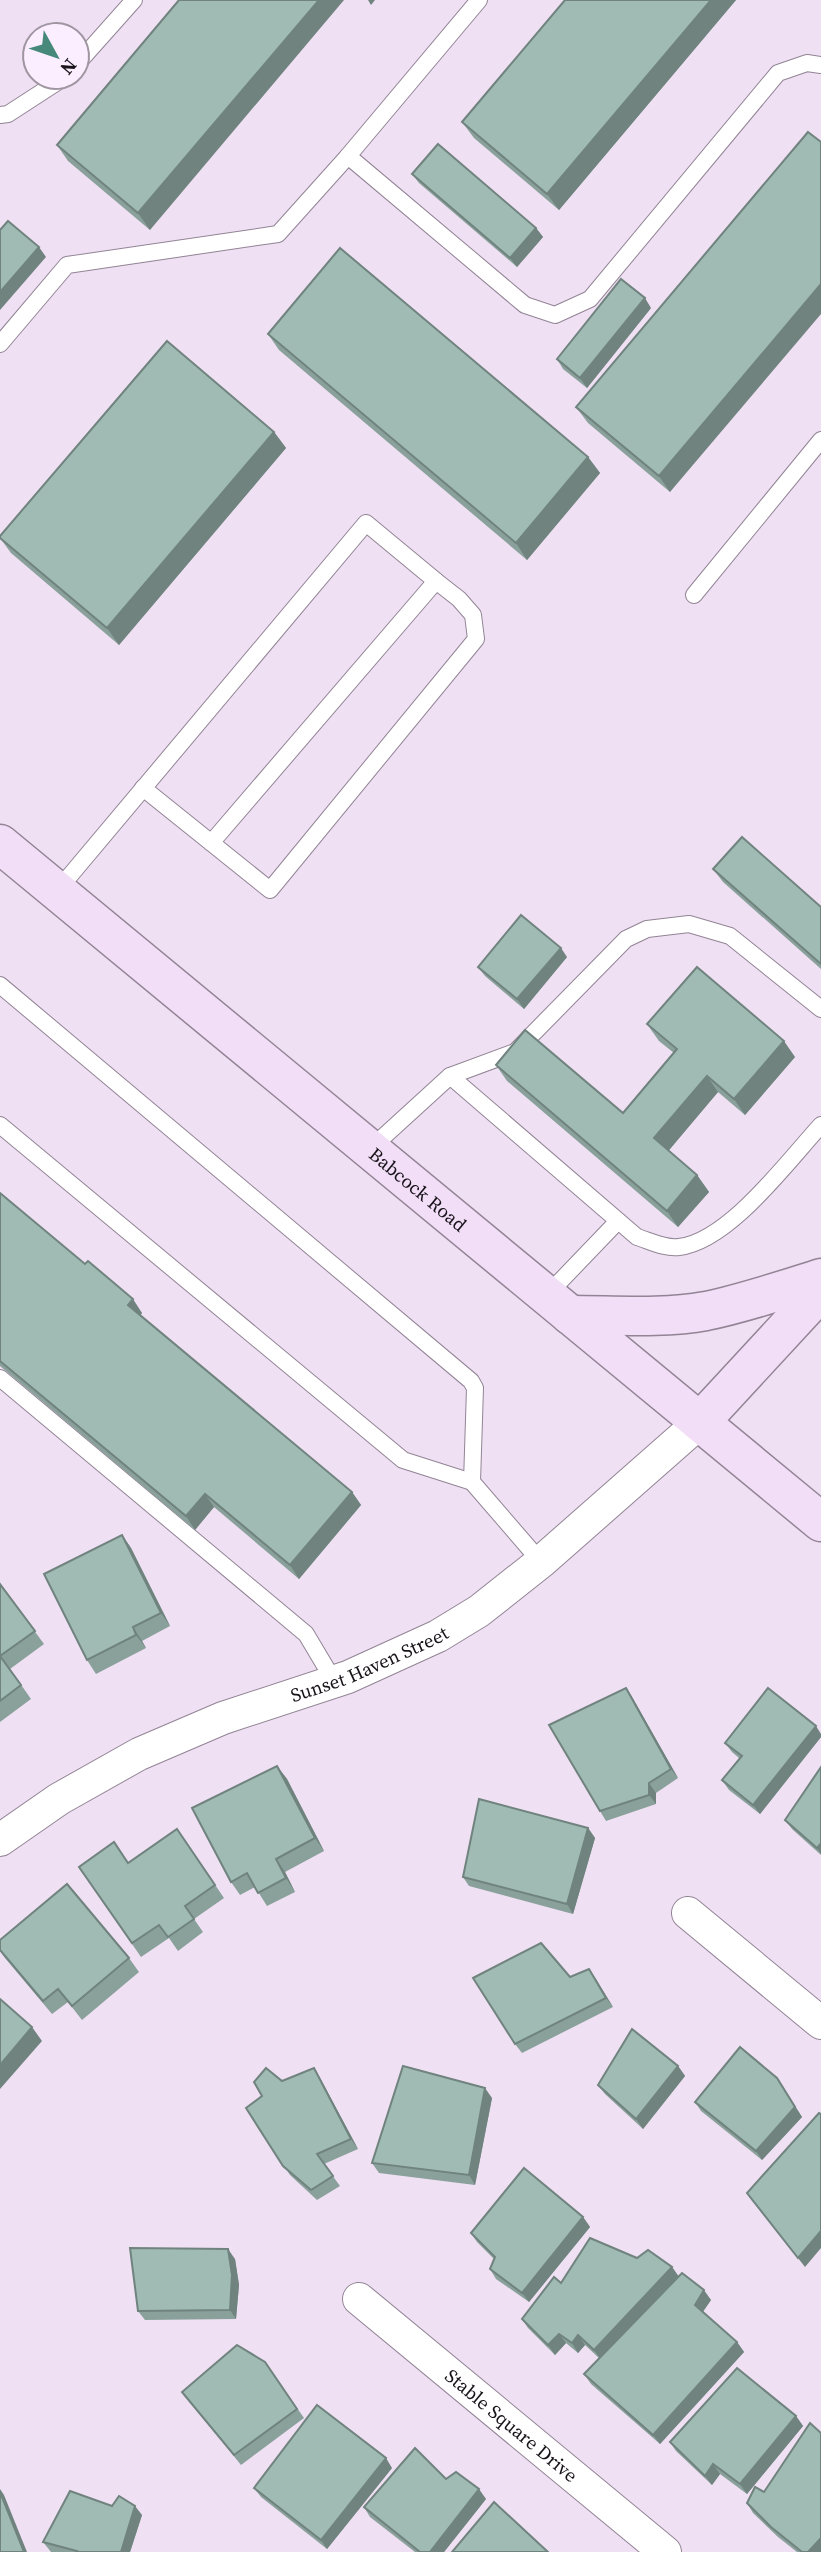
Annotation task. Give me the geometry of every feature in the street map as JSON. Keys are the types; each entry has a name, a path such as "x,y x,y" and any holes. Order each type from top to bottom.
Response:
{"main road":[{"name":"Babcock Road","path":"0,844 821,1522"},
{"path":"558,1306 663,1315 704,1311 745,1302 821,1278"},
{"path":"700,1422 821,1291"}],"street":[{"name":"Sunset Haven Street","path":"0,1840 59,1799 139,1754 223,1718 334,1681 438,1636 480,1611 541,1562 700,1422"},
{"path":"688,1913 821,2023"},
{"name":"Stable Square Drive","path":"359,2299 665,2552"}],"lane":[{"path":"91,48 134,0"},
{"path":"0,344 67,265 278,234 348,156 479,0"},
{"path":"348,156 525,305 555,316 590,299 778,73 807,63 821,65"},
{"path":"0,115 8,114 43,91"},
{"path":"694,595 821,440"},
{"path":"57,891 143,788 366,523 459,599 473,615 476,639 270,890 143,788"},
{"path":"211,843 436,581"},
{"path":"369,1150 450,1076 515,1052 626,939 647,929 689,924 730,936 821,1009"},
{"path":"0,985 471,1381 475,1388 472,1482"},
{"path":"450,1076 637,1237 676,1248 698,1243 735,1218 821,1125"},
{"path":"0,1125 403,1460 472,1482 541,1562"},
{"path":"558,1306 618,1221"},
{"path":"0,1378 306,1634 334,1681"}],"building":[{"path":"179,0 319,0 138,213 57,145"},
{"path":"565,0 711,0 547,194 462,122"},
{"path":"808,132 821,142 821,284 659,476 576,407"},
{"path":"438,144 536,228 510,258 412,174"},
{"path":"8,221 39,247 0,292 0,230"},
{"path":"340,248 588,457 516,543 268,334"},
{"path":"621,279 645,298 580,378 557,359"},
{"path":"167,341 274,432 107,628 0,536"},
{"path":"742,837 821,907 821,964 713,869"},
{"path":"521,915 561,948 517,999 478,967"},
{"path":"697,967 784,1041 734,1099 707,1076 654,1138 697,1175 667,1211 496,1065 525,1030 623,1113 677,1049 647,1024"},
{"path":"0,1193 85,1264 88,1261 133,1299 128,1305 352,1492 290,1565 205,1494 186,1516 0,1361"},
{"path":"122,1535 161,1613 133,1627 136,1635 87,1660 44,1574"},
{"path":"0,1584 35,1631 0,1656"},
{"path":"0,1656 21,1685 0,1701"},
{"path":"626,1688 671,1769 649,1783 649,1795 600,1811 549,1725"},
{"path":"768,1688 816,1726 753,1805 722,1780 742,1756 725,1743"},
{"path":"277,1766 315,1838 276,1859 286,1878 258,1893 247,1873 231,1882 192,1808"},
{"path":"821,1767 821,1843 817,1848 785,1820"},
{"path":"479,1799 588,1828 567,1904 463,1877"},
{"path":"177,1829 215,1885 185,1906 194,1919 168,1937 159,1925 132,1943 79,1867 114,1842 128,1863"},
{"path":"67,1884 129,1958 72,2006 58,1989 43,2001 0,1950 0,1940"},
{"path":"541,1943 570,1977 589,1969 606,1998 515,2044 473,1978"},
{"path":"0,1999 32,2027 0,2065"},
{"path":"632,2029 678,2066 636,2119 598,2085"},
{"path":"740,2047 777,2078 795,2107 756,2151 695,2102"},
{"path":"403,2066 485,2088 469,2175 372,2163"},
{"path":"266,2068 282,2081 314,2068 351,2139 317,2154 333,2176 311,2190 283,2166 246,2108 262,2096 254,2082"},
{"path":"819,2113 821,2231 798,2258 747,2193"},
{"path":"524,2168 583,2217 522,2293 490,2269 495,2257 471,2233"},
{"path":"590,2238 637,2258 648,2250 672,2267 594,2350 578,2335 572,2343 559,2334 548,2345 522,2319 554,2277 561,2283"},
{"path":"130,2248 228,2249 232,2275 230,2310 138,2311"},
{"path":"682,2273 704,2290 695,2305 737,2342 653,2435 584,2374"},
{"path":"237,2345 265,2362 297,2409 234,2455 182,2392"},
{"path":"737,2368 796,2416 740,2484 713,2464 705,2476 670,2442"},
{"path":"317,2405 386,2458 321,2540 254,2488"},
{"path":"810,2423 821,2433 821,2538 808,2552 802,2552 747,2503 755,2487 764,2492"},
{"path":"415,2448 446,2479 456,2472 479,2489 430,2552 420,2552 364,2507"},
{"path":"70,2491 112,2506 119,2496 135,2506 121,2552 76,2552 43,2542"},
{"path":"0,2492 24,2552 0,2552"},
{"path":"494,2502 548,2552 452,2552"}]}
